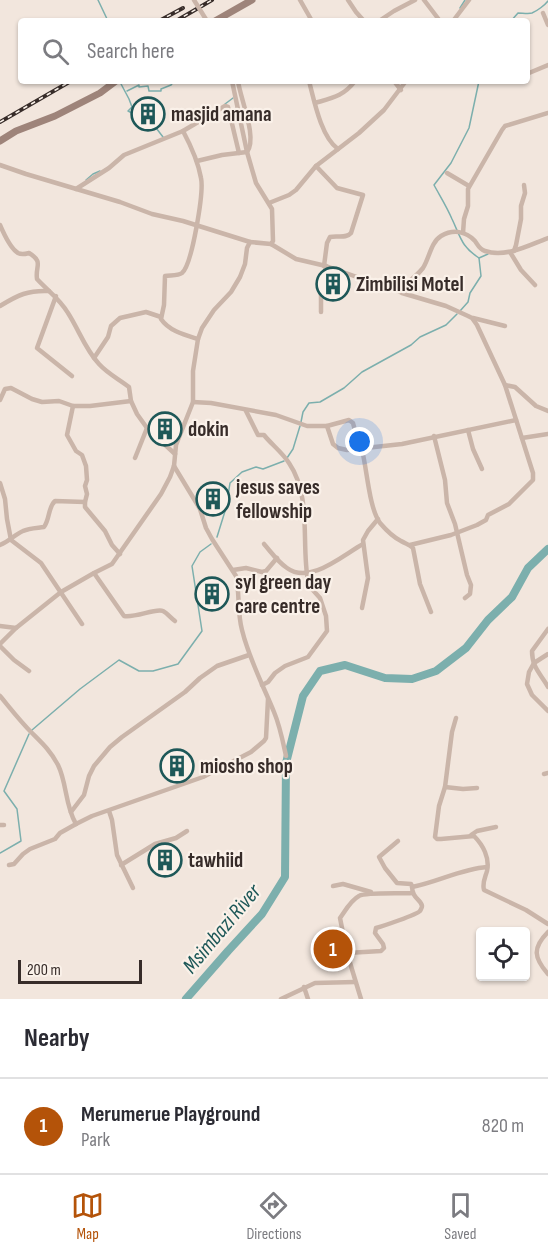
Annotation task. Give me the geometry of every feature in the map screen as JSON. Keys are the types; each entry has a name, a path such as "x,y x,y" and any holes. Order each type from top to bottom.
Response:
{"street":[{"path":"194,0 205,18"},
{"path":"221,18 252,0"},
{"path":"300,0 310,18"},
{"path":"348,0 361,18"},
{"path":"384,18 415,0"},
{"path":"424,0 438,18"},
{"path":"455,18 469,0"},
{"path":"543,13 548,25"},
{"path":"530,73 548,65"},
{"path":"0,141 16,131 73,107 112,84"},
{"path":"233,84 256,183 272,209 273,241 271,244"},
{"path":"197,161 247,152 251,146 239,84"},
{"path":"310,84 325,130 332,145 338,148"},
{"path":"346,84 349,89"},
{"path":"315,103 338,96 353,84"},
{"path":"396,84 401,90"},
{"path":"269,203 296,190 316,166 359,133 384,110 404,84"},
{"path":"76,189 124,155 183,131 227,106 239,153"},
{"path":"463,233 469,186 502,130 505,126 548,113"},
{"path":"183,131 197,161 202,196 190,256 184,271 181,274 165,276 164,305 161,317 163,323 172,330 198,339"},
{"path":"0,165 120,201 152,214 250,242 271,244 296,259 325,266 446,306 472,318 505,326"},
{"path":"316,166 337,188 363,196 351,233 348,236 330,237 327,243 321,288 321,312"},
{"path":"447,173 469,186"},
{"path":"524,185 521,219 512,251 521,270 535,285"},
{"path":"0,225 16,252 29,253 36,257 39,266 37,279 56,296 69,314 94,358 109,373 129,387 131,402 147,428 175,454"},
{"path":"398,290 422,270 438,238 445,234 456,231 469,235 485,251 512,251 548,238"},
{"path":"29,671 14,660 0,645 15,628 61,592 112,564 161,494 171,477 176,445 193,402 193,371 198,339 206,320 231,292 240,277 250,242"},
{"path":"0,306 24,292 49,291"},
{"path":"56,296 37,348 72,376"},
{"path":"94,358 108,337 111,326 120,318 146,312 161,317"},
{"path":"410,545 457,534 477,525 486,520 488,515 509,504 533,480 533,473 504,385 472,318"},
{"path":"504,385 515,387 530,401 548,411"},
{"path":"0,400 5,389 11,388 42,402 59,401 73,406 131,402"},
{"path":"193,402 211,403 276,416 307,426 327,426 349,420 353,423 361,448 371,502 378,519 392,535 410,545 415,551 418,579 431,612"},
{"path":"73,406 67,435 76,451 82,455 86,466 87,494 84,502 88,512 105,531 120,554"},
{"path":"246,411 258,435 264,435 289,463 298,483 304,512 307,574 311,588 320,598 326,616 327,630 308,657 282,668 262,685"},
{"path":"327,426 331,440 338,448 347,450 402,444 516,420"},
{"path":"135,458 147,428"},
{"path":"468,430 482,469"},
{"path":"522,438 548,434"},
{"path":"434,436 445,480 447,503 471,585 470,594 465,598"},
{"path":"174,466 200,509 212,539 233,570 237,582 241,629 249,655 275,713 286,756"},
{"path":"0,483 12,540 41,563 82,624"},
{"path":"0,545 12,540 21,531 44,527 55,501 84,502"},
{"path":"362,608 368,578 364,537 378,519"},
{"path":"264,544 285,567 307,574 315,572 363,544"},
{"path":"233,570 246,568 266,571 277,558"},
{"path":"94,573 124,616 159,610 175,621"},
{"path":"0,626 15,628"},
{"path":"548,628 531,651 540,678 548,687"},
{"path":"548,654 534,663 529,672 527,684 532,695 548,711"},
{"path":"71,812 84,795 94,766 110,747 217,666 249,655"},
{"path":"0,696 51,753 60,769 75,824"},
{"path":"9,865 14,864 26,851 55,839 60,833 92,816 203,777 251,752 266,738 268,699"},
{"path":"456,718 435,837 441,839 471,835 477,831 496,827"},
{"path":"445,787 477,788"},
{"path":"109,811 117,855 133,888"},
{"path":"121,865 155,844 176,838 187,831"},
{"path":"471,835 477,838 487,857 484,890 526,910 548,924"},
{"path":"347,953 381,951 384,948 375,933 376,928 412,915 421,909 411,884 394,881 379,857 398,841"},
{"path":"361,999 347,953 340,918 359,896 412,890 453,874 487,867"},
{"path":"333,886 343,884 377,894"},
{"path":"548,932 540,943 536,955 548,974"},
{"path":"281,999 315,983 356,982"},
{"path":"304,987 308,999"}],"green space":[{"path":"342,938 347,959 323,961 321,939"}],"waterway":[{"path":"98,0 107,18"},
{"path":"460,8 465,0"},
{"path":"514,18 518,13 532,13 548,1"},
{"path":"121,84 132,107 128,111 138,121 150,120 163,137"},
{"path":"127,91 139,85 139,87 148,86 149,91 161,91 172,84"},
{"path":"460,311 468,302 470,293 481,276 479,258 468,250 462,241 434,185 451,163 469,128 478,84"},
{"path":"225,104 233,98"},
{"path":"86,180 100,171"},
{"path":"479,258 488,254"},
{"path":"301,422 303,412 309,403 320,402 344,388 362,372 411,345 420,337 446,325 457,314"},
{"path":"287,458 293,449 300,426"},
{"path":"217,537 226,508 230,483 242,472 256,467 263,469 284,461"},
{"path":"32,730 80,689 119,660 139,671 153,671 178,664 202,631 192,566 200,552 211,544"},
{"name":"Msimbazi River","path":"186,999 262,914 285,877 286,763 303,696 320,671 345,665 385,678 412,679 436,671 466,648 488,620 512,597 528,568 548,549"},
{"path":"0,853 21,841 17,809 4,791 29,734"}],"railway":[{"path":"181,18 212,0"},
{"path":"165,18 183,8"},
{"path":"0,122 66,84"}],"place":[{"name":"masjid amana","path":"148,114"},
{"name":"Zimbilisi Motel","path":"333,284"},
{"name":"dokin","path":"165,429"},
{"name":"jesus saves fellowship","path":"213,499"},
{"name":"syl green day care centre","path":"212,594"},
{"name":"miosho shop","path":"177,766"},
{"name":"tawhiid","path":"165,860"},
{"name":"Merumerue Playground","path":"333,949"}]}
